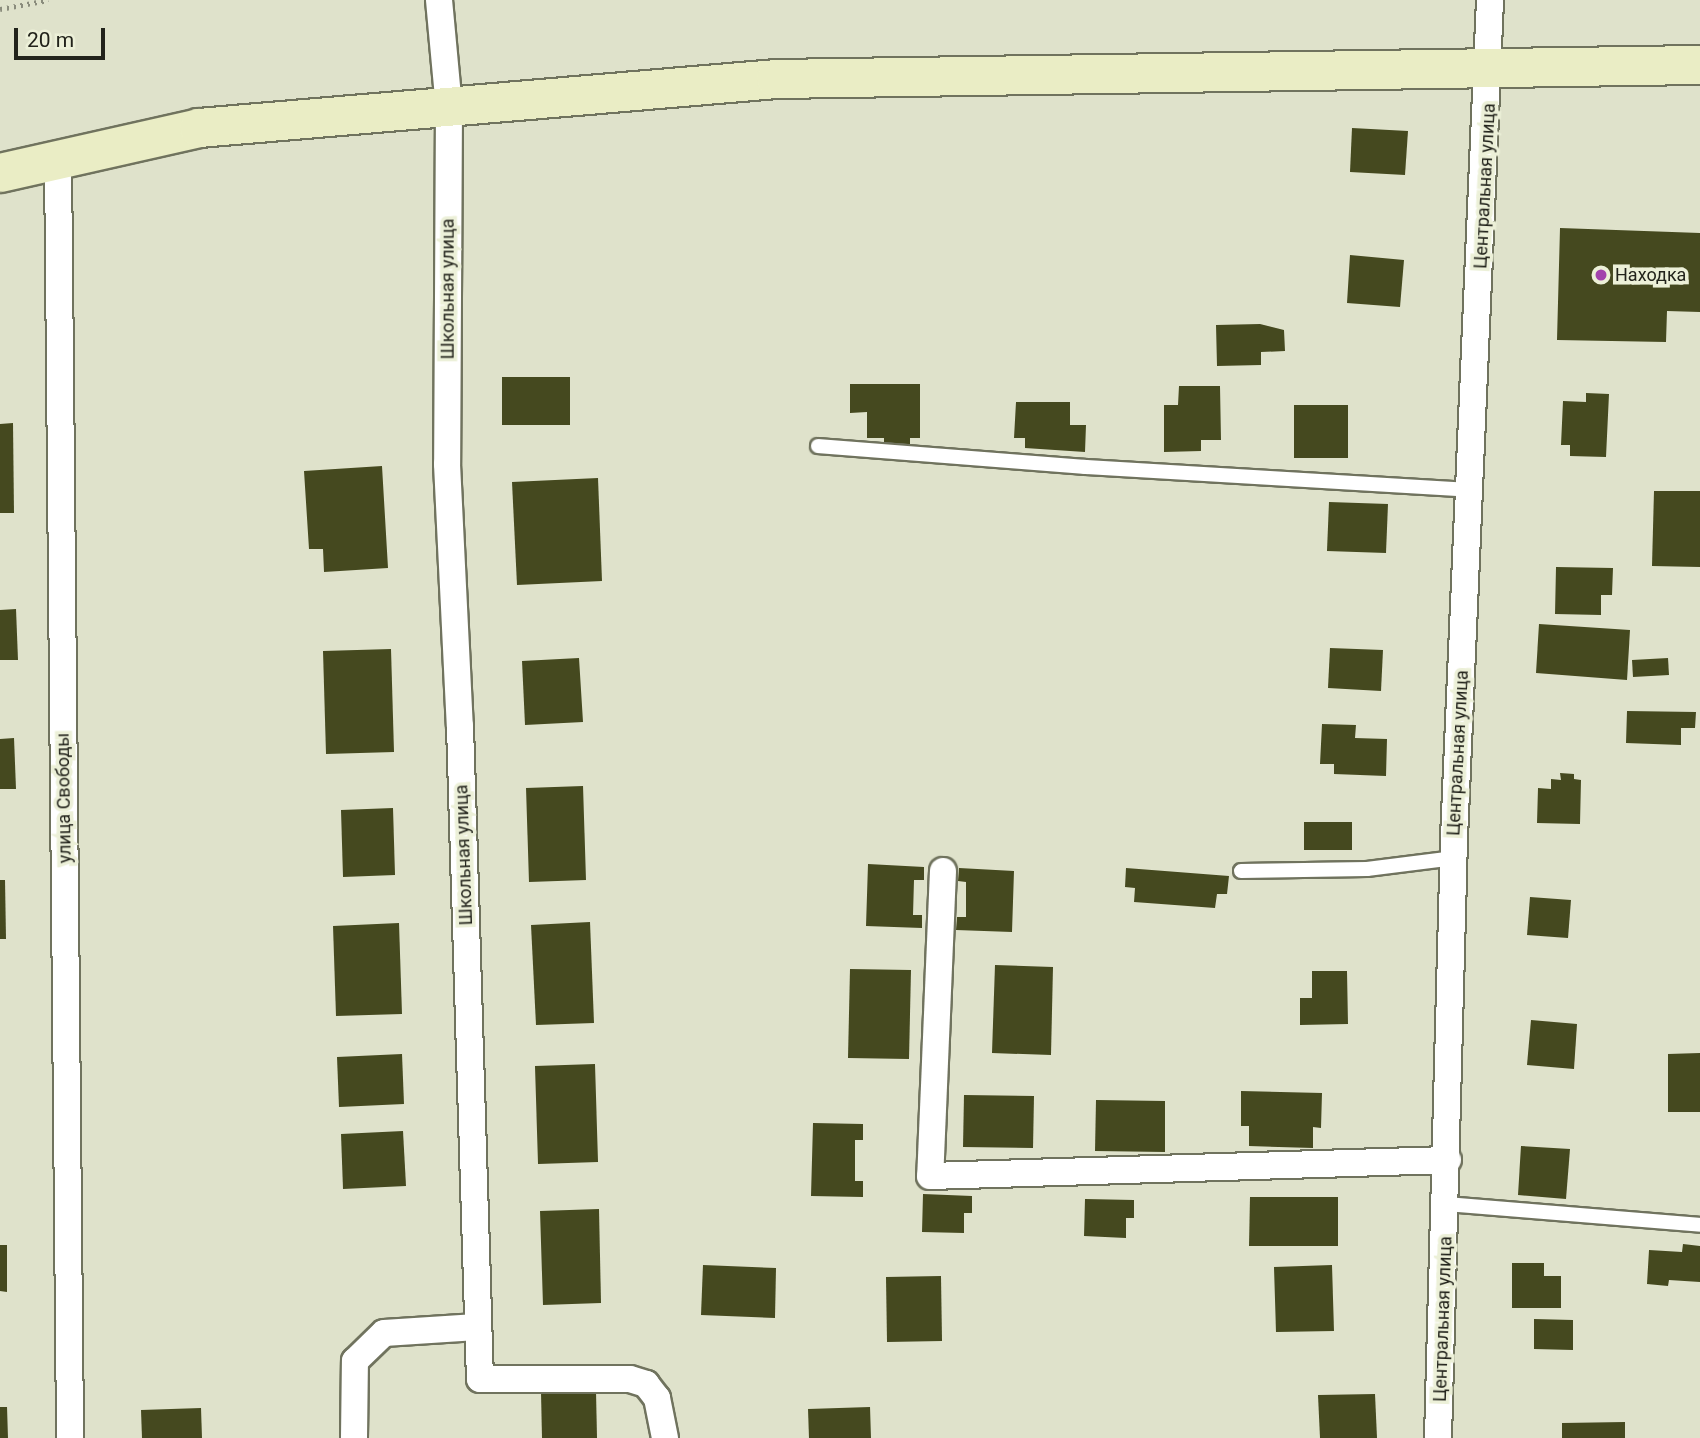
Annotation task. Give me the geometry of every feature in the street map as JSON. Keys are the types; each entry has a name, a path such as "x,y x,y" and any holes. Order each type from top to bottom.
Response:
{"main road":[{"path":"0,173 199,128 776,79 1700,65"}],"street":[{"name":"Школьная улица","path":"439,0 449,107 447,464 460,726 480,1378 630,1379 646,1384 657,1398 665,1438"},
{"name":"Центральная улица","path":"1438,1438 1447,1204 1454,858 1490,68 1490,0"},
{"name":"улица Свободы","path":"58,159 70,1438"},
{"path":"943,871 930,1176 1448,1160"},
{"path":"354,1438 355,1361 384,1333 477,1327"}],"lane":[{"path":"818,446 1086,467 1471,490"},
{"path":"1241,871 1367,869 1454,858"},
{"path":"1447,1204 1700,1225"}],"path":[{"path":"0,9 48,0"}],"building":[{"path":"1352,128 1408,131 1405,175 1350,172"},
{"path":"1560,228 1700,233 1700,312 1667,311 1666,342 1557,340"},
{"path":"1350,255 1404,260 1400,307 1347,303"},
{"path":"1260,324 1284,330 1285,351 1261,352 1261,365 1217,366 1216,325"},
{"path":"502,377 570,377 570,425 502,425"},
{"path":"850,384 920,384 920,438 910,438 910,447 884,447 884,438 867,438 867,412 850,413"},
{"path":"1179,386 1220,386 1221,440 1201,440 1201,451 1164,452 1164,405 1178,405"},
{"path":"1586,393 1609,394 1606,457 1570,456 1570,445 1561,445 1563,401 1586,402"},
{"path":"1016,402 1070,402 1070,425 1086,425 1085,452 1025,448 1025,438 1014,438"},
{"path":"1294,405 1348,405 1348,458 1294,458"},
{"path":"13,423 14,513 0,513 0,424"},
{"path":"382,466 388,568 324,572 323,549 309,549 304,471"},
{"path":"598,478 602,581 517,585 512,482"},
{"path":"1654,491 1700,491 1700,567 1652,566"},
{"path":"1329,502 1388,504 1386,553 1327,551"},
{"path":"1556,567 1613,568 1612,595 1601,595 1601,615 1555,614"},
{"path":"16,609 18,660 0,660 0,610"},
{"path":"1539,624 1630,630 1627,680 1536,673"},
{"path":"1330,648 1383,650 1381,691 1328,688"},
{"path":"391,649 394,752 326,754 323,651"},
{"path":"579,658 583,722 525,725 522,661"},
{"path":"1668,658 1669,675 1633,677 1632,660"},
{"path":"1627,711 1696,712 1695,728 1681,728 1681,745 1626,743"},
{"path":"1322,724 1356,725 1355,738 1387,739 1386,776 1334,774 1334,764 1320,764"},
{"path":"14,738 16,789 0,789 0,739"},
{"path":"1560,773 1574,774 1574,779 1581,780 1580,824 1537,823 1538,788 1551,789 1551,779 1561,780"},
{"path":"583,786 586,880 529,882 526,788"},
{"path":"393,808 395,875 343,877 341,810"},
{"path":"1304,822 1352,822 1352,850 1304,850"},
{"path":"868,864 924,867 924,880 914,880 913,915 922,915 922,928 866,926"},
{"path":"959,868 1014,871 1012,932 956,930 957,917 966,917 966,882 958,881"},
{"path":"1126,868 1229,876 1227,894 1217,894 1215,908 1134,902 1135,888 1125,887"},
{"path":"0,880 5,880 6,939 0,939"},
{"path":"1530,897 1571,900 1568,938 1527,935"},
{"path":"590,922 594,1023 536,1025 531,925"},
{"path":"399,923 402,1014 336,1016 333,926"},
{"path":"995,965 1053,967 1051,1055 992,1053"},
{"path":"850,969 911,970 909,1059 848,1058"},
{"path":"1312,971 1347,971 1348,1024 1300,1025 1300,998 1312,998"},
{"path":"1531,1020 1577,1024 1574,1069 1527,1065"},
{"path":"1700,1053 1700,1112 1668,1112 1668,1054"},
{"path":"402,1054 404,1104 339,1107 337,1057"},
{"path":"595,1064 598,1162 538,1164 535,1066"},
{"path":"1241,1091 1322,1093 1321,1128 1313,1127 1313,1148 1249,1146 1249,1126 1241,1126"},
{"path":"964,1095 1034,1096 1033,1148 963,1147"},
{"path":"1096,1100 1165,1101 1165,1152 1095,1151"},
{"path":"813,1123 863,1124 863,1140 855,1140 855,1181 863,1181 863,1197 811,1196"},
{"path":"403,1131 406,1186 343,1189 341,1134"},
{"path":"1521,1146 1570,1149 1566,1199 1518,1195"},
{"path":"923,1194 972,1196 972,1213 964,1213 964,1233 922,1232"},
{"path":"1250,1197 1338,1197 1338,1246 1249,1246"},
{"path":"1085,1199 1134,1200 1134,1218 1126,1218 1126,1238 1084,1236"},
{"path":"599,1209 601,1303 543,1305 540,1211"},
{"path":"1683,1244 1700,1246 1700,1282 1669,1280 1668,1286 1647,1284 1649,1250 1682,1252"},
{"path":"0,1245 7,1245 7,1292 0,1291"},
{"path":"1512,1263 1544,1263 1544,1276 1561,1276 1561,1308 1512,1308"},
{"path":"703,1265 776,1268 775,1318 701,1315"},
{"path":"1332,1265 1334,1331 1276,1332 1274,1267"},
{"path":"941,1276 942,1341 887,1342 886,1277"},
{"path":"1534,1319 1573,1320 1573,1350 1534,1349"},
{"path":"596,1391 597,1438 542,1438 541,1392"},
{"path":"1375,1394 1377,1438 1320,1438 1318,1395"},
{"path":"0,1407 7,1407 8,1438 0,1438"},
{"path":"870,1407 871,1438 809,1438 808,1409"},
{"path":"201,1408 202,1438 142,1438 141,1410"},
{"path":"1625,1422 1625,1438 1562,1438 1562,1423"}],"place":[{"name":"Находка","path":"1601,275"}]}
